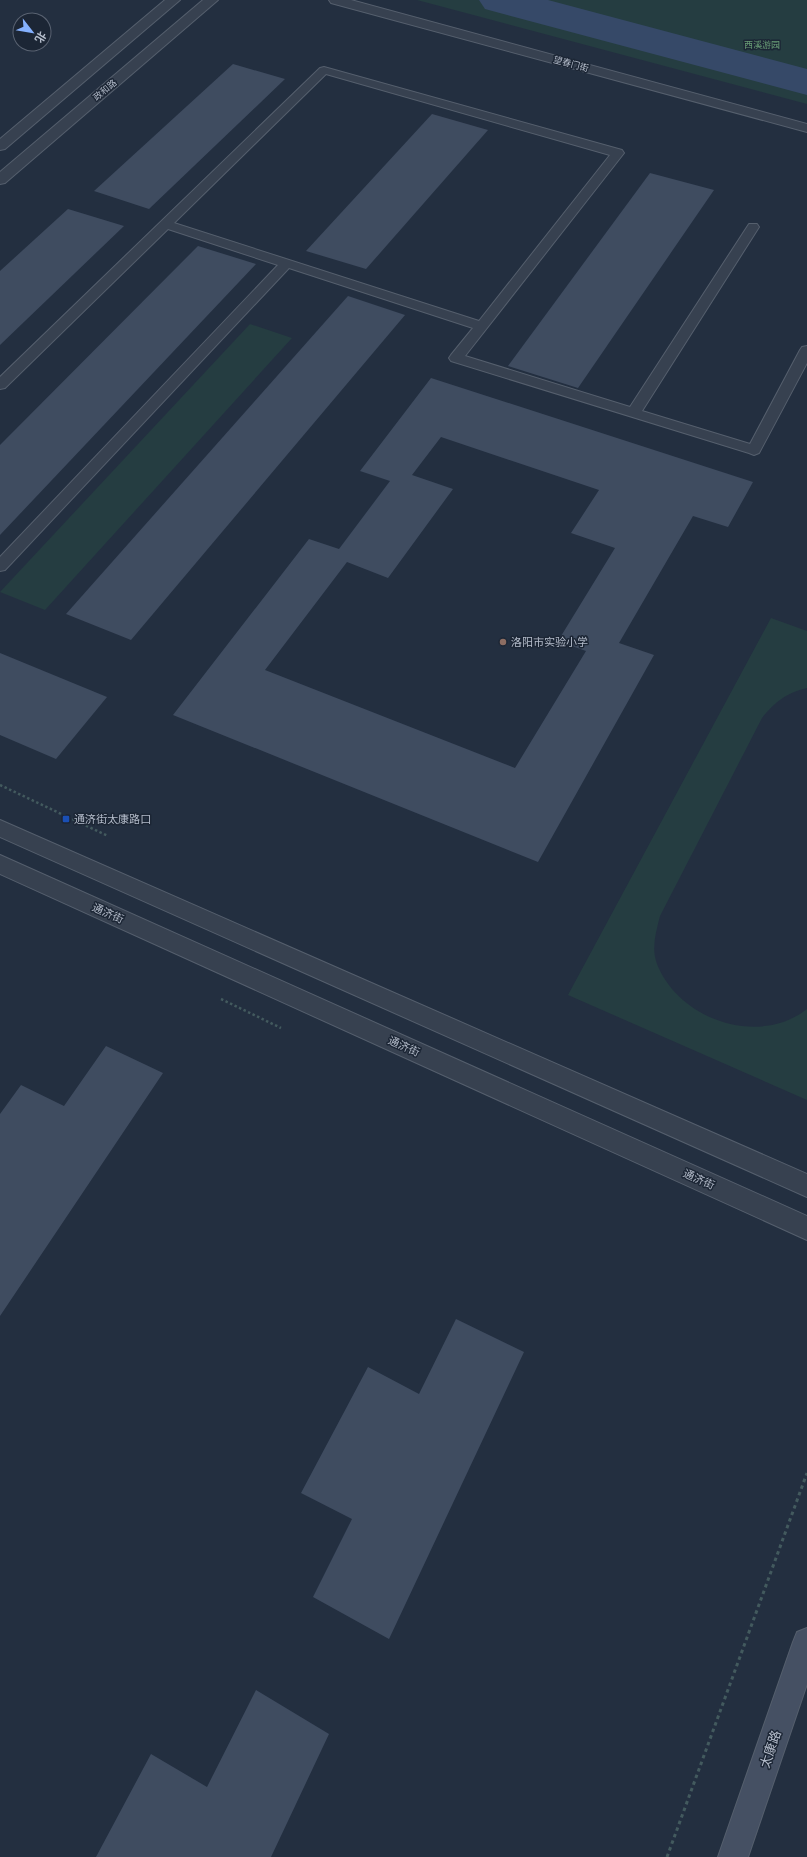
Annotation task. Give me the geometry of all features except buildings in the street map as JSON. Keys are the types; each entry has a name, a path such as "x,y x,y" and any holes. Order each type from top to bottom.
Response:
{"main road":[{"name":"太康路","path":"732,1857 807,1642"}],"street":[{"path":"0,146 173,0"},
{"name":"政和路","path":"0,180 211,0"},
{"name":"望春门街","path":"336,0 807,128"},
{"name":"望春门街","path":"384,0 784,108"},
{"path":"0,828 807,1186"},
{"name":"通济街","path":"0,864 807,1228"}],"lane":[{"path":"0,385 324,70 618,153 456,358 754,450 807,350"},
{"path":"166,224 482,326"},
{"path":"633,413 754,227"},
{"path":"0,566 287,263"}],"path":[{"path":"0,785 108,836"},
{"path":"218,998 281,1028"},
{"path":"667,1857 807,1473"}],"green space":[{"name":"西溪游园","path":"417,0 807,0 807,104"},
{"path":"250,324 292,338 45,610 0,592"},
{"path":"771,618 807,631 807,688 787,695 772,707 762,718 660,916 654,952 657,964 668,984 683,1000 701,1013 722,1022 744,1026 766,1026 788,1020 807,1009 807,1100 568,995"}],"waterway":[{"path":"500,0 807,82"}],"place":[{"name":"洛阳市实验小学","path":"503,642"},
{"name":"通济街太康路口","path":"66,819"}]}
